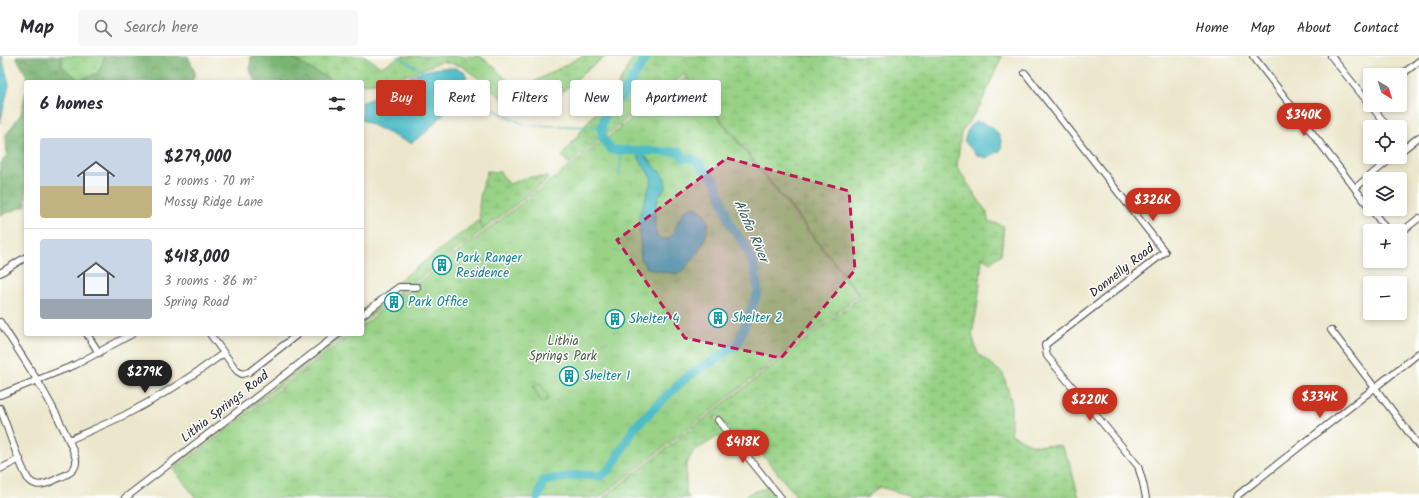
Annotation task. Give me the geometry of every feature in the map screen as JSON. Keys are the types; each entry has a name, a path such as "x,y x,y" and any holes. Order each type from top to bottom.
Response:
{"street":[{"path":"1253,56 1363,199"},
{"path":"1331,56 1363,95"},
{"path":"1407,71 1418,62 1412,56"},
{"name":"Donnelly Road","path":"1025,73 1165,252 1045,345 1047,356 1138,466 1146,498"},
{"path":"1377,112 1383,120"},
{"path":"1407,146 1419,137"},
{"path":"1355,188 1384,164"},
{"path":"1376,216 1382,224"},
{"path":"1407,228 1419,218"},
{"path":"0,273 24,258"},
{"path":"364,313 399,287 417,287"},
{"path":"0,322 38,380 56,412 69,440 76,461 74,468 65,475 41,484 36,485 30,481 20,460 0,408"},
{"path":"1331,330 1373,388 1419,446"},
{"path":"89,336 99,353"},
{"path":"0,395 75,365 129,336"},
{"path":"211,336 237,371 242,374 249,372 295,336"},
{"name":"Lithia Springs Road","path":"125,498 335,336"},
{"path":"69,440 125,414 157,397 187,379 224,353"},
{"path":"1237,498 1238,495 1419,353"},
{"path":"718,420 781,498"},
{"path":"0,470 20,460"}],"highlighted area":[{"path":"727,158 849,191 855,270 781,358 685,338 617,240"}],"green space":[{"path":"16,56 62,56 62,66 98,73 105,56 188,56 195,73 193,80 29,80"},
{"path":"62,56 105,56 98,73 79,80 62,66"},
{"path":"251,56 290,56 312,70 334,80 255,80 250,71"},
{"path":"290,56 365,56 381,67 402,56 480,56 507,80 498,80 498,95 490,88 490,80 481,80 462,66 442,61 397,78 376,80 376,83 364,84 364,80 334,80 312,70"},
{"path":"582,56 606,56 576,80 570,80 570,85 562,92 562,80 538,80"},
{"path":"634,56 1002,56 980,106 961,133 957,167 987,213 988,221 1004,226 1001,254 990,263 982,257 978,303 972,335 978,354 1003,374 1011,400 1011,434 1032,445 1061,446 1069,461 1079,498 910,498 908,495 880,487 866,498 798,498 745,433 733,435 718,416 714,419 728,436 717,437 694,451 686,464 686,493 689,498 603,498 861,296 718,116 721,116 721,80 690,80 686,75 684,75 678,80 631,80 631,116 569,164 562,156 593,116 623,116 623,80 621,80"},
{"path":"24,101 24,207 0,215 0,165 7,155 6,135 21,114"},
{"name":"Lithia Springs Park","path":"635,116 717,116 859,295 599,498 196,498 174,470 348,336 364,336 364,324"},
{"path":"487,171 500,172 509,184 529,177 548,177 549,179 483,230 479,215 479,208 481,193"},
{"path":"479,220 483,230 412,284 397,284 364,310 364,308"},
{"path":"400,290 405,290 364,321 364,317"},
{"path":"340,336 344,336 174,467 173,465"},
{"path":"540,383 549,398 542,403 533,387"},
{"path":"769,487 778,498 743,498 750,493"}],"water":[{"path":"0,56 2,56 9,85 0,123"},
{"path":"443,68 455,68 464,71 467,77 460,80 434,80 434,116 442,116 425,133 411,143 364,121 364,102 376,97 376,116 426,116 426,80 405,80 422,72"},
{"path":"976,122 984,123 992,127 998,133 1001,142 1000,151 986,158 977,155 964,141 969,127"},
{"path":"633,149 639,149 665,178 666,187 660,194 655,216 655,229 660,238 669,238 684,211 689,208 694,207 701,210 707,221 707,230 702,245 688,265 677,274 653,270 646,267 641,260 639,217 652,179"}],"waterway":[{"path":"397,56 425,73"},
{"name":"Alafia River","path":"538,498 543,481 579,475 601,476 611,468 634,428 662,400 688,376 737,345 758,292 754,266 743,243 731,226 715,181 694,159 683,158 680,152 612,150 602,137 605,112 621,97 647,56"},
{"path":"490,108 525,125 602,127"},
{"path":"619,176 622,150"}],"place":[{"name":"Park Ranger Residence","path":"442,265"},
{"name":"Park Office","path":"394,302"},
{"name":"Shelter 2","path":"718,318"},
{"name":"Shelter 4","path":"615,319"},
{"name":"Shelter 1","path":"569,376"}]}
